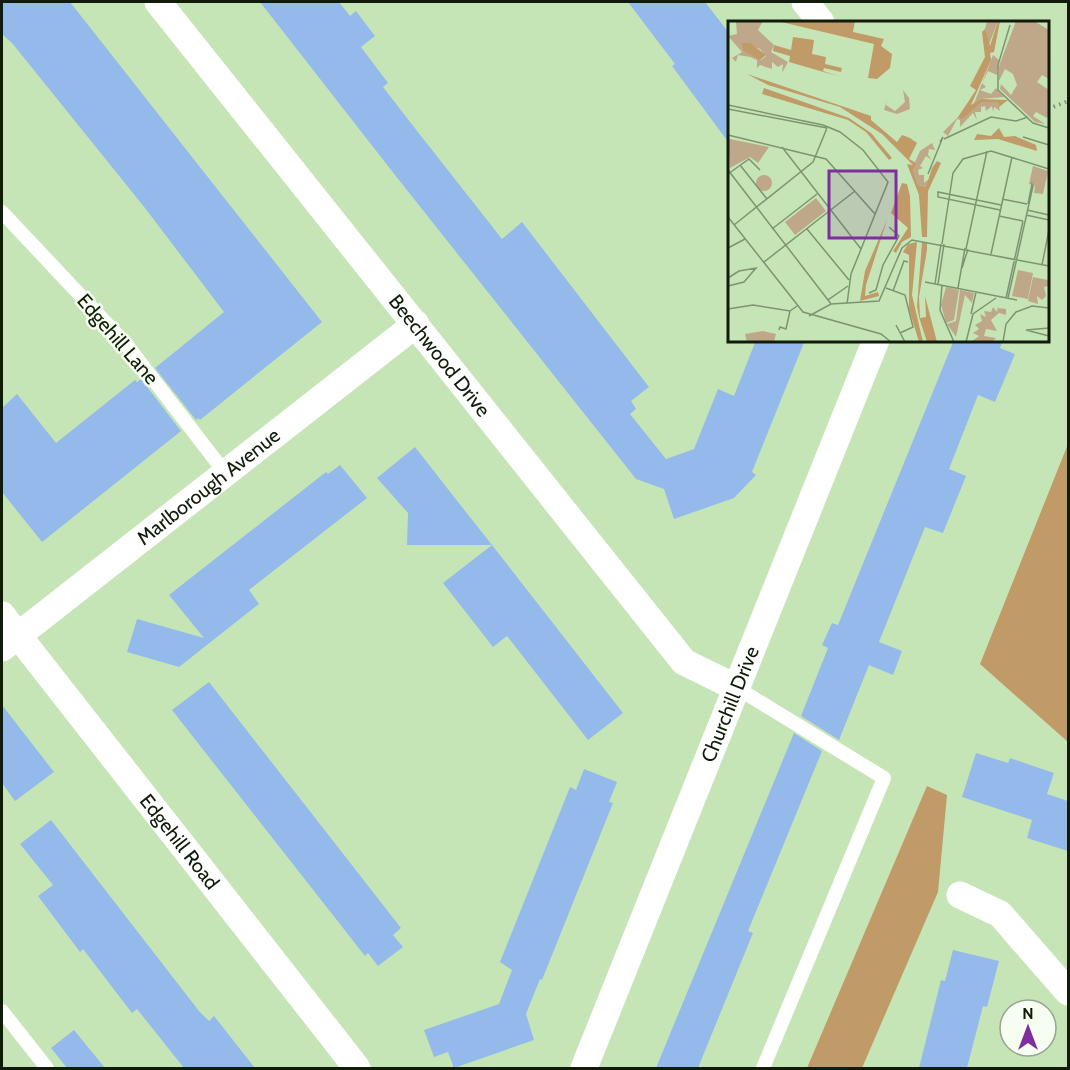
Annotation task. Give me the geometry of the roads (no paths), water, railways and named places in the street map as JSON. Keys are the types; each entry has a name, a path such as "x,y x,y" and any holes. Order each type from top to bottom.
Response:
{"street":[{"name":"Beechwood Drive","path":"158,2 684,662 737,688"},
{"path":"806,2 820,21"},
{"name":"Marlborough Avenue","path":"7,633 226,474 416,324"},
{"name":"Churchill Drive","path":"584,1068 875,342"},
{"name":"Edgehill Road","path":"7,633 357,1068"},
{"path":"960,895 1000,914 1068,993"}],"lane":[{"name":"Edgehill Lane","path":"2,212 126,344 226,474"},
{"path":"737,688 884,778 763,1068"},
{"path":"2,1011 47,1068"}]}
